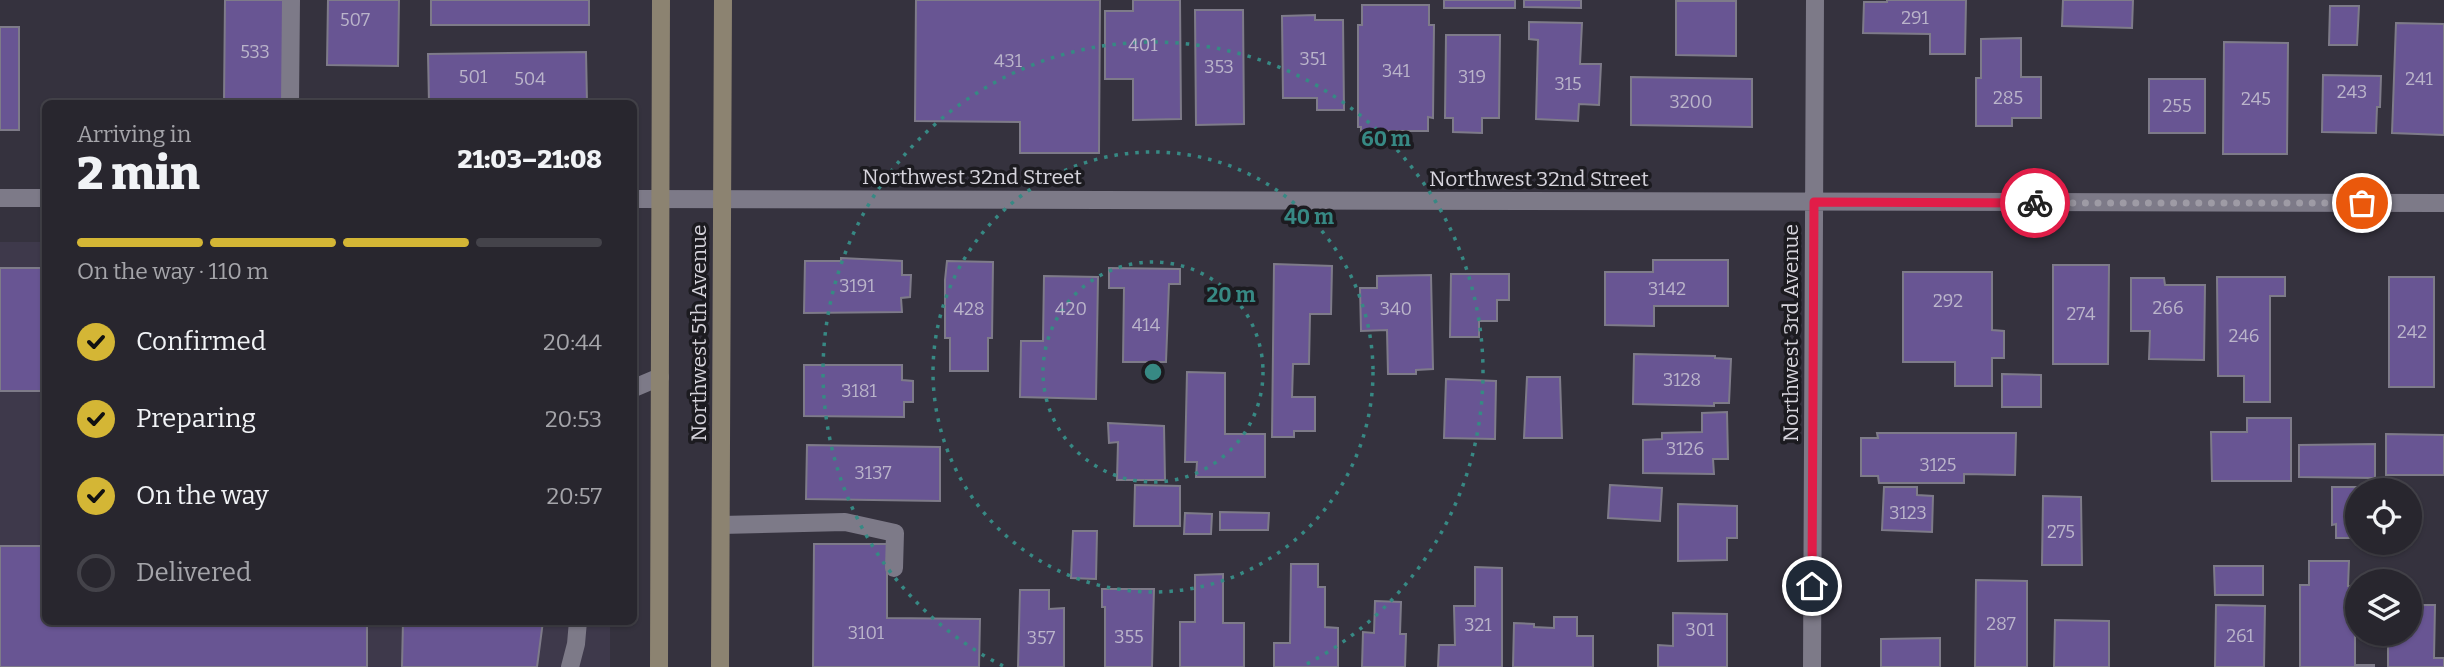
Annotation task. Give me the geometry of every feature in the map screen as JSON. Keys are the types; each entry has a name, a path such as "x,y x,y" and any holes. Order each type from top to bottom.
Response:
{"street":[{"path":"290,100 291,0"},
{"name":"Northwest 5th Avenue","path":"659,667 661,0"},
{"name":"Northwest 5th Avenue","path":"720,667 723,0"},
{"name":"Northwest 3rd Avenue","path":"1812,667 1815,0"},
{"path":"0,198 42,198"},
{"name":"Northwest 32nd Street","path":"637,199 2444,203"},
{"path":"637,387 660,377"},
{"path":"721,525 845,522 895,533 894,568"},
{"path":"570,667 578,625"}],"shaded area":[{"path":"0,242 42,242 42,625 610,625 610,667 0,667"}],"building":[{"path":"225,0 286,0 285,100 224,100"},
{"path":"328,0 399,0 398,66 327,65"},
{"path":"431,0 589,0 589,25 431,25"},
{"path":"916,0 1100,0 1099,153 1020,153 1020,122 915,121"},
{"path":"1133,0 1180,0 1181,119 1133,120 1133,79 1105,79 1105,11 1133,11"},
{"path":"1444,0 1515,0 1515,8 1444,8"},
{"path":"1524,0 1581,0 1581,8 1524,7"},
{"path":"1966,0 1965,54 1930,54 1930,34 1863,33 1864,2"},
{"path":"2063,0 2133,0 2132,28 2062,26"},
{"path":"1676,1 1736,1 1736,56 1676,55"},
{"path":"1362,5 1429,5 1429,25 1434,25 1433,118 1428,117 1428,131 1361,131 1361,127 1358,127 1358,25 1362,25"},
{"path":"2330,6 2359,6 2357,45 2329,45"},
{"path":"1195,10 1243,10 1244,124 1196,125"},
{"path":"1315,15 1315,20 1343,20 1344,110 1317,110 1317,98 1283,98 1282,16"},
{"path":"1529,22 1582,23 1580,64 1601,64 1599,105 1579,104 1578,121 1536,119 1538,40 1529,39"},
{"path":"2396,23 2444,24 2444,135 2392,133"},
{"path":"0,27 19,27 19,130 0,130"},
{"path":"1446,35 1500,35 1499,118 1482,118 1482,133 1453,132 1453,118 1445,118"},
{"path":"2021,38 2021,77 2041,77 2041,118 2012,118 2012,126 1976,126 1976,78 1981,78 1981,39"},
{"path":"2224,42 2288,43 2287,154 2223,154"},
{"path":"586,52 587,100 429,100 428,54"},
{"path":"2323,75 2381,76 2376,133 2322,132"},
{"path":"1631,77 1752,79 1752,127 1631,125"},
{"path":"2149,79 2205,79 2205,133 2149,133"},
{"path":"841,258 902,261 902,275 911,275 910,297 901,298 902,312 804,313 805,261 841,261"},
{"path":"1653,260 1728,260 1728,306 1654,306 1654,326 1605,325 1605,272 1653,272"},
{"path":"947,261 993,262 992,338 988,338 988,371 950,371 950,338 945,338"},
{"path":"1274,264 1332,266 1331,314 1310,314 1309,364 1293,364 1292,397 1315,397 1315,431 1294,431 1294,437 1272,437"},
{"path":"2053,265 2109,265 2108,364 2053,364"},
{"path":"0,268 42,268 42,391 0,391"},
{"path":"1109,268 1180,269 1180,284 1169,284 1166,362 1123,362 1124,288 1109,288"},
{"path":"1903,272 1992,272 1992,330 2004,331 2004,358 1992,358 1992,386 1955,386 1955,362 1903,362"},
{"path":"1451,274 1509,274 1509,300 1497,300 1497,321 1479,321 1479,337 1450,337"},
{"path":"1431,275 1433,369 1416,370 1416,374 1388,374 1387,330 1361,331 1360,288 1377,288 1377,276"},
{"path":"1044,276 1098,277 1096,399 1020,397 1021,341 1043,341"},
{"path":"2217,277 2285,277 2285,296 2270,296 2270,402 2244,402 2244,376 2218,376"},
{"path":"2389,277 2434,277 2434,387 2389,387"},
{"path":"2131,278 2164,278 2165,285 2205,285 2204,360 2149,359 2150,331 2131,331"},
{"path":"1634,354 1715,356 1731,359 1729,403 1714,403 1714,406 1633,404"},
{"path":"804,365 902,365 902,380 913,381 913,402 904,402 904,417 804,416"},
{"path":"1187,372 1225,373 1225,434 1265,434 1265,477 1196,477 1197,462 1185,462"},
{"path":"2002,374 2041,375 2041,407 2002,407"},
{"path":"1527,377 1560,377 1562,438 1524,438"},
{"path":"1446,379 1496,381 1495,439 1444,438"},
{"path":"1727,412 1728,459 1713,459 1714,474 1643,473 1643,440 1662,439 1662,433 1702,432 1702,413"},
{"path":"2247,418 2291,418 2291,481 2212,481 2211,432 2247,432"},
{"path":"1108,423 1164,426 1165,480 1117,480 1118,442 1109,443"},
{"path":"1877,433 2016,433 2015,475 1964,474 1964,483 1879,483 1878,476 1861,476 1861,438 1878,438"},
{"path":"2386,434 2444,435 2444,475 2386,475"},
{"path":"2375,444 2375,478 2299,477 2299,445"},
{"path":"807,445 940,447 940,501 806,499"},
{"path":"1135,485 1180,486 1180,526 1134,526"},
{"path":"1610,485 1662,488 1660,521 1608,518"},
{"path":"1884,487 1917,487 1917,495 1933,496 1932,532 1882,530"},
{"path":"2332,487 2345,487 2345,538 2336,538 2336,524 2332,525"},
{"path":"2043,496 2081,497 2082,565 2042,565"},
{"path":"1678,504 1737,506 1737,538 1727,538 1727,560 1678,561"},
{"path":"1220,512 1269,513 1268,530 1220,530"},
{"path":"1185,513 1212,514 1211,534 1184,534"},
{"path":"1073,531 1097,531 1096,579 1071,578"},
{"path":"814,544 887,544 887,618 980,619 979,667 813,667"},
{"path":"0,546 42,546 42,625 367,625 367,667 0,667"},
{"path":"2309,561 2349,561 2349,569 2345,569 2345,646 2355,646 2355,665 2374,667 2300,667 2300,585 2309,585"},
{"path":"1291,564 1318,564 1318,587 1325,587 1325,627 1338,628 1338,667 1274,667 1274,643 1290,643"},
{"path":"2214,566 2263,566 2263,595 2215,595"},
{"path":"1475,567 1502,568 1502,667 1438,667 1439,645 1455,645 1454,606 1475,606"},
{"path":"1223,574 1223,623 1244,623 1244,667 1180,667 1180,622 1195,622 1195,575"},
{"path":"1976,580 2027,581 2027,667 1975,667"},
{"path":"1102,589 1154,589 1152,667 1105,667 1105,607 1102,607"},
{"path":"1020,590 1049,590 1049,609 1064,608 1064,667 1018,667"},
{"path":"1375,601 1401,602 1400,634 1406,634 1405,667 1362,667 1363,632 1374,633"},
{"path":"2216,605 2265,606 2264,667 2215,667"},
{"path":"2422,605 2435,605 2434,658 2444,658 2444,667 2388,667 2388,646 2422,646"},
{"path":"1673,613 1727,614 1727,667 1658,667 1658,645 1673,646"},
{"path":"1554,617 1577,617 1577,636 1593,636 1593,667 1513,667 1514,623 1554,628"},
{"path":"2055,620 2109,621 2109,667 2054,667"},
{"path":"403,625 542,625 537,667 402,667"},
{"path":"1940,638 1940,667 1881,667 1881,639"}],"way so far":[{"path":"2035,203 2362,203"}],"route":[{"path":"1812,586 1814,202 2035,203"}]}
